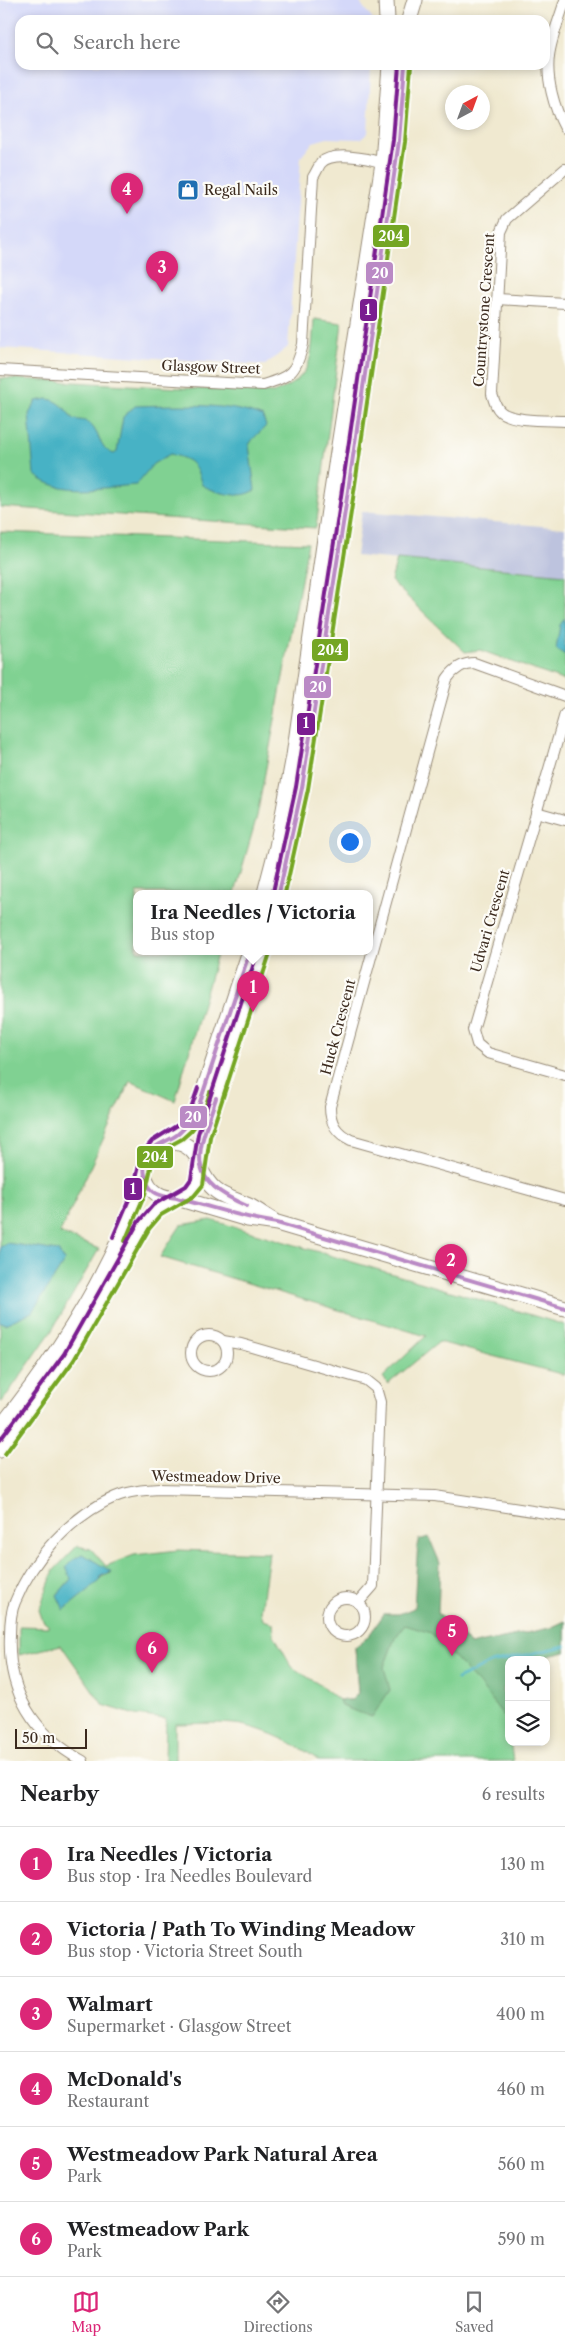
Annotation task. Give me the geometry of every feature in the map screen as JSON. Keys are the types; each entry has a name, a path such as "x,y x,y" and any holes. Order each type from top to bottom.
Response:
{"main road":[{"path":"386,0 387,15"},
{"path":"402,0 411,0"},
{"path":"410,15 415,0"},
{"path":"280,890 292,844 302,788 331,555 329,510 382,163 390,70"},
{"path":"267,890 277,847 331,555 345,511 399,141 405,70"},
{"path":"0,1428 42,1371 91,1294 130,1216 144,1174 147,1156 156,1146 164,1143 186,1127 196,1114 249,955"},
{"path":"0,1450 68,1357 109,1289 144,1224 157,1210 185,1195 194,1187 199,1177 204,1136 263,955"},
{"path":"164,1143 177,1142 185,1145 194,1152 206,1182 215,1191 227,1198 251,1207 277,1223"},
{"path":"144,1174 148,1185 154,1192 164,1197 177,1198 248,1219 277,1223 565,1308"}],"street":[{"path":"550,52 565,0"},
{"path":"550,70 551,86 559,117 565,128"},
{"name":"Glasgow Street","path":"0,370 263,385 287,377 300,360 303,344 313,177 322,162 333,157 366,158 382,163"},
{"name":"Countrystone Crescent","path":"565,169 507,219 501,232 492,394 494,403 500,412 509,416 565,422"},
{"path":"497,299 565,304"},
{"name":"Huck Crescent","path":"373,949 447,679 463,664 474,663 565,696"},
{"name":"Udvari Crescent","path":"565,714 475,1021 473,1037 477,1044 488,1053 565,1075"},
{"path":"536,812 565,820"},
{"name":"Huck Crescent","path":"371,955 330,1106 330,1115 339,1132 352,1140 565,1200"},
{"path":"223,1341 242,1344 366,1380 372,1383 379,1394 373,1586 358,1602"},
{"name":"Westmeadow Drive","path":"84,1761 53,1741 37,1726 22,1702 11,1675 9,1653 14,1603 34,1566 68,1528 90,1510 115,1497 136,1491 159,1489 435,1496 565,1516"}],"shaded area":[{"path":"0,0 358,0 369,15 15,15 15,70 371,70 368,133 361,139 327,138 313,142 301,157 288,347 265,365 0,348"},
{"path":"362,511 565,528 565,575 356,556"}],"green space":[{"path":"314,319 342,323 316,528 0,507 0,378 273,393 296,380 308,365 311,356"},
{"path":"0,532 308,543 257,816 236,890 133,890 133,955 217,955 175,1101 130,1081 60,1233 99,1249 51,1332 2,1402 0,1401 0,1323 5,1324 7,1243 0,1247"},
{"path":"397,559 565,575 565,681 480,650 465,652 391,581"},
{"path":"211,1220 565,1325 565,1375 439,1342 388,1384 383,1377 426,1336 160,1257 181,1225"},
{"path":"429,1537 440,1563 438,1615 441,1615 470,1645 550,1628 565,1621 565,1652 548,1656 505,1656 505,1686 503,1689 505,1718 480,1685 431,1633 405,1625 395,1638 384,1667 390,1690 372,1717 341,1706 339,1700 352,1700 358,1693 355,1647 368,1637 384,1614 399,1614 414,1608 418,1540"},
{"path":"77,1546 91,1549 106,1566 134,1555 178,1550 269,1553 261,1612 263,1620 273,1623 274,1635 292,1667 339,1700 352,1700 358,1693 355,1647 368,1637 384,1614 441,1615 471,1645 550,1628 565,1621 565,1652 548,1656 505,1656 505,1686 503,1689 505,1746 511,1746 513,1761 319,1761 301,1749 267,1732 227,1723 212,1723 175,1724 175,1761 165,1761 166,1719 135,1715 103,1705 61,1645 19,1655 19,1626 50,1627 43,1621 39,1610 54,1570","holes":["111,1573 57,1595 71,1579"]}],"water":[{"path":"48,399 60,404 73,419 90,424 105,448 114,454 117,452 123,417 135,406 183,405 217,407 249,412 263,417 266,426 249,445 255,490 243,495 236,495 221,493 208,488 202,485 192,463 184,458 170,454 153,464 136,485 82,489 56,486 44,481 34,474 29,414 36,401"},
{"path":"565,618 565,655 556,649 560,625"},
{"path":"7,1243 58,1251 65,1261 32,1312 5,1324 0,1323 0,1247"},
{"path":"83,1554 112,1572 101,1576 100,1581 64,1610 57,1595 71,1579 66,1567 75,1558"}],"waterway":[{"path":"457,1679 491,1663 565,1646"}],"transit line":[{"name":"1","path":"273,890 296,787 339,510 393,140 399,70"},
{"name":"20","path":"280,890 302,788 345,511 399,141 405,70"},
{"name":"204","path":"286,890 308,789 351,512 405,142 411,70"},
{"name":"20","path":"249,955 196,1114 181,1132 153,1149 147,1156 145,1175 151,1189 160,1195 277,1223 565,1308"},
{"name":"1","path":"0,1440 64,1354 139,1221 153,1205 186,1186 191,1179 198,1134 257,955"},
{"name":"204","path":"5,1454 74,1360 149,1229 161,1215 194,1196 203,1185 210,1137 269,955"},
{"name":"1","path":"113,1237 133,1190 142,1153 152,1141 181,1123 190,1111 198,1088"},
{"name":"204","path":"125,1241 145,1194 153,1159 160,1151 182,1139 191,1131 202,1117 210,1092"},
{"name":"20","path":"216,1098 204,1135 200,1163 204,1175 212,1185 227,1196 247,1206"}],"place":[{"name":"Regal Nails","path":"188,190"},
{"name":"McDonald's","path":"127,214"},
{"name":"Walmart","path":"162,292"},
{"name":"Ira Needles / Victoria","path":"253,1012"},
{"name":"Victoria / Path To Winding Meadow","path":"451,1285"},
{"name":"Westmeadow Park Natural Area","path":"452,1656"},
{"name":"Westmeadow Park","path":"152,1673"}]}
